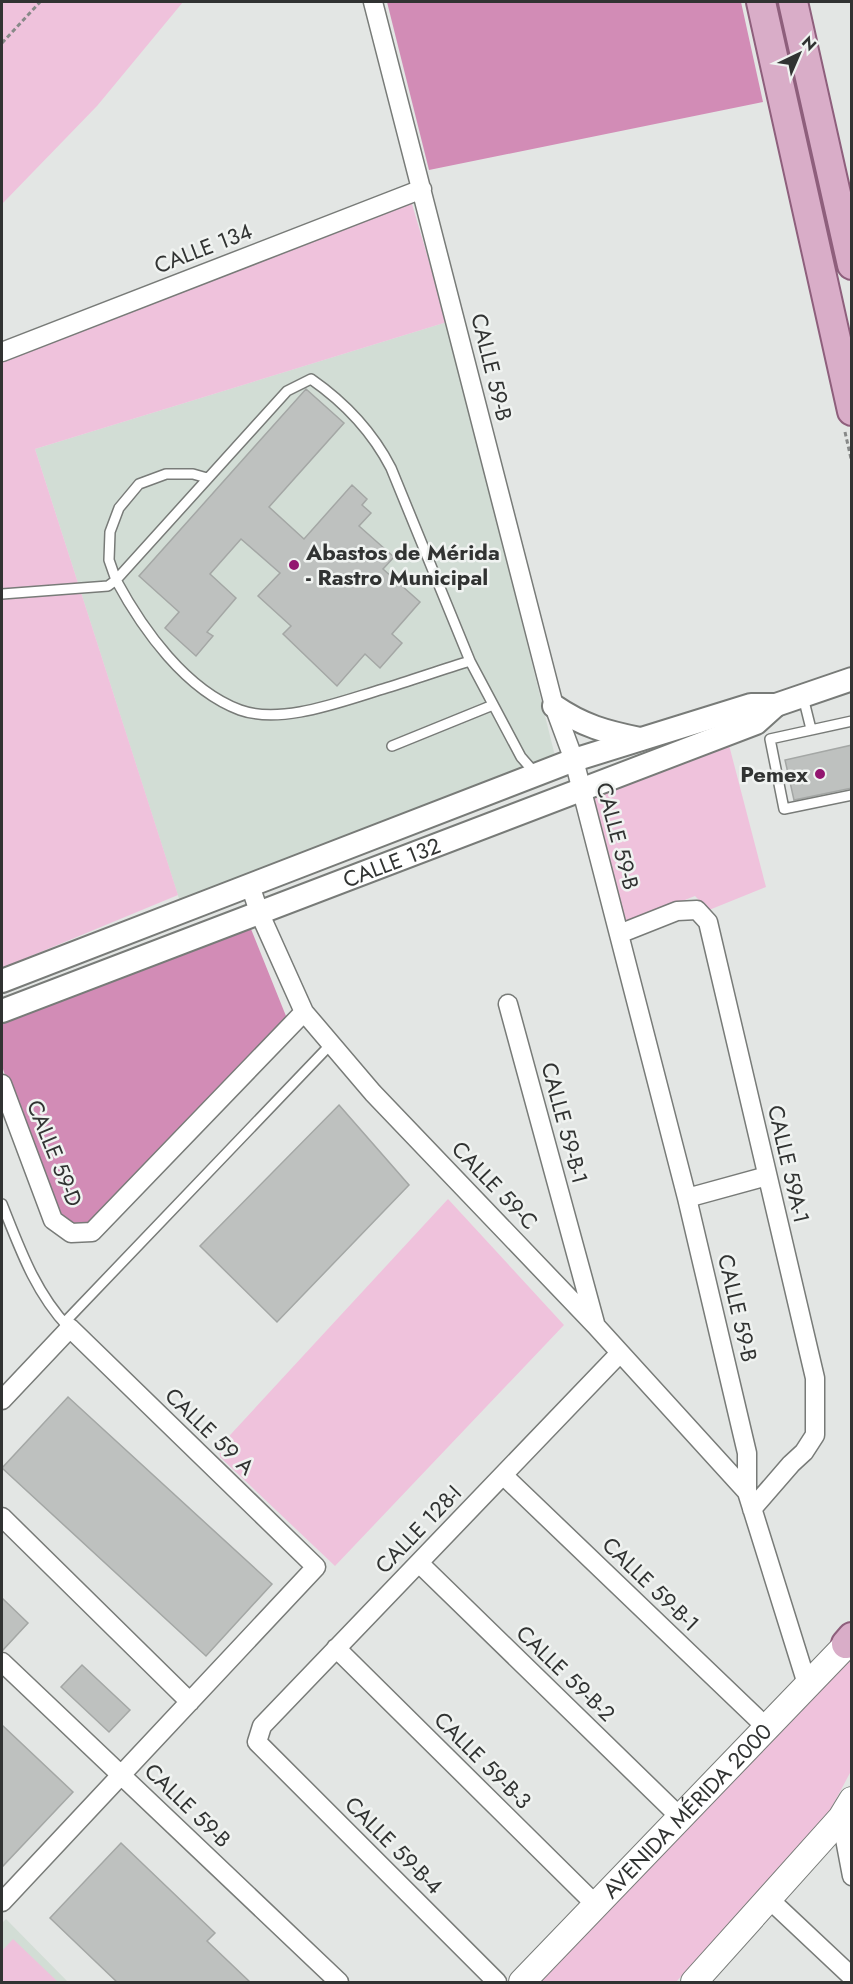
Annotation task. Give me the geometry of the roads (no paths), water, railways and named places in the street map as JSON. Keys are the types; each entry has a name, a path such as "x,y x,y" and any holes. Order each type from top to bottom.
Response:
{"main road":[{"path":"760,2 852,411"},
{"path":"793,2 852,265"},
{"name":"AVENIDA MÉRIDA 2000","path":"522,1983 850,1640"},
{"path":"694,1983 846,1809"}],"street":[{"name":"CALLE 59-B","path":"373,2 554,706 574,760 687,1198 747,1453 749,1500 807,1684"},
{"name":"CALLE 134","path":"2,352 422,189"},
{"name":"CALLE 132","path":"2,1011 756,723 776,705 852,679"},
{"name":"CALLE 132","path":"2,981 574,760 751,705 776,705"},
{"path":"554,706 573,719 594,728 642,739"},
{"name":"CALLE 59-C","path":"250,885 259,912 304,1012 373,1093 595,1325 749,1500"},
{"name":"CALLE 59A-1","path":"619,934 677,911 696,910 708,922 815,1378 815,1435 804,1452 749,1500"},
{"name":"CALLE 59-B-1","path":"508,1004 595,1325"},
{"name":"CALLE 59-D","path":"2,1084 53,1220 71,1233 92,1232 304,1012"},
{"path":"687,1198 767,1176"},
{"path":"2,1400 67,1325"},
{"name":"CALLE 59 A","path":"67,1325 316,1568 190,1702"},
{"name":"CALLE 128-I","path":"257,1742 262,1726 620,1353"},
{"name":"CALLE 59-B-1","path":"503,1475 766,1727"},
{"path":"2,1517 190,1702 2,1902"},
{"name":"CALLE 59-B-2","path":"419,1563 680,1817"},
{"name":"CALLE 59-B-3","path":"336,1648 596,1905"},
{"name":"CALLE 59-B","path":"2,1662 339,1983"},
{"name":"CALLE 59-B-4","path":"257,1742 497,1983"},
{"path":"846,1809 852,1876"},
{"path":"769,1899 852,1977"}],"lane":[{"path":"2,594 108,586 288,392 311,379 333,394 379,445 470,661 521,757 537,775"},
{"path":"207,478 193,474 166,474 139,484 119,508 110,532 109,560 116,580 144,625 189,679 210,694 241,710 265,714 293,713 330,705 470,661"},
{"path":"802,695 811,729"},
{"path":"392,746 493,705"},
{"path":"852,721 770,739 784,809 852,795"},
{"path":"2,1204 30,1274 50,1307 67,1325 331,1044"}],"place":[{"name":"Abastos de Mérida - Rastro Municipal","path":"294,565"},
{"name":"Pemex","path":"820,774"}]}
